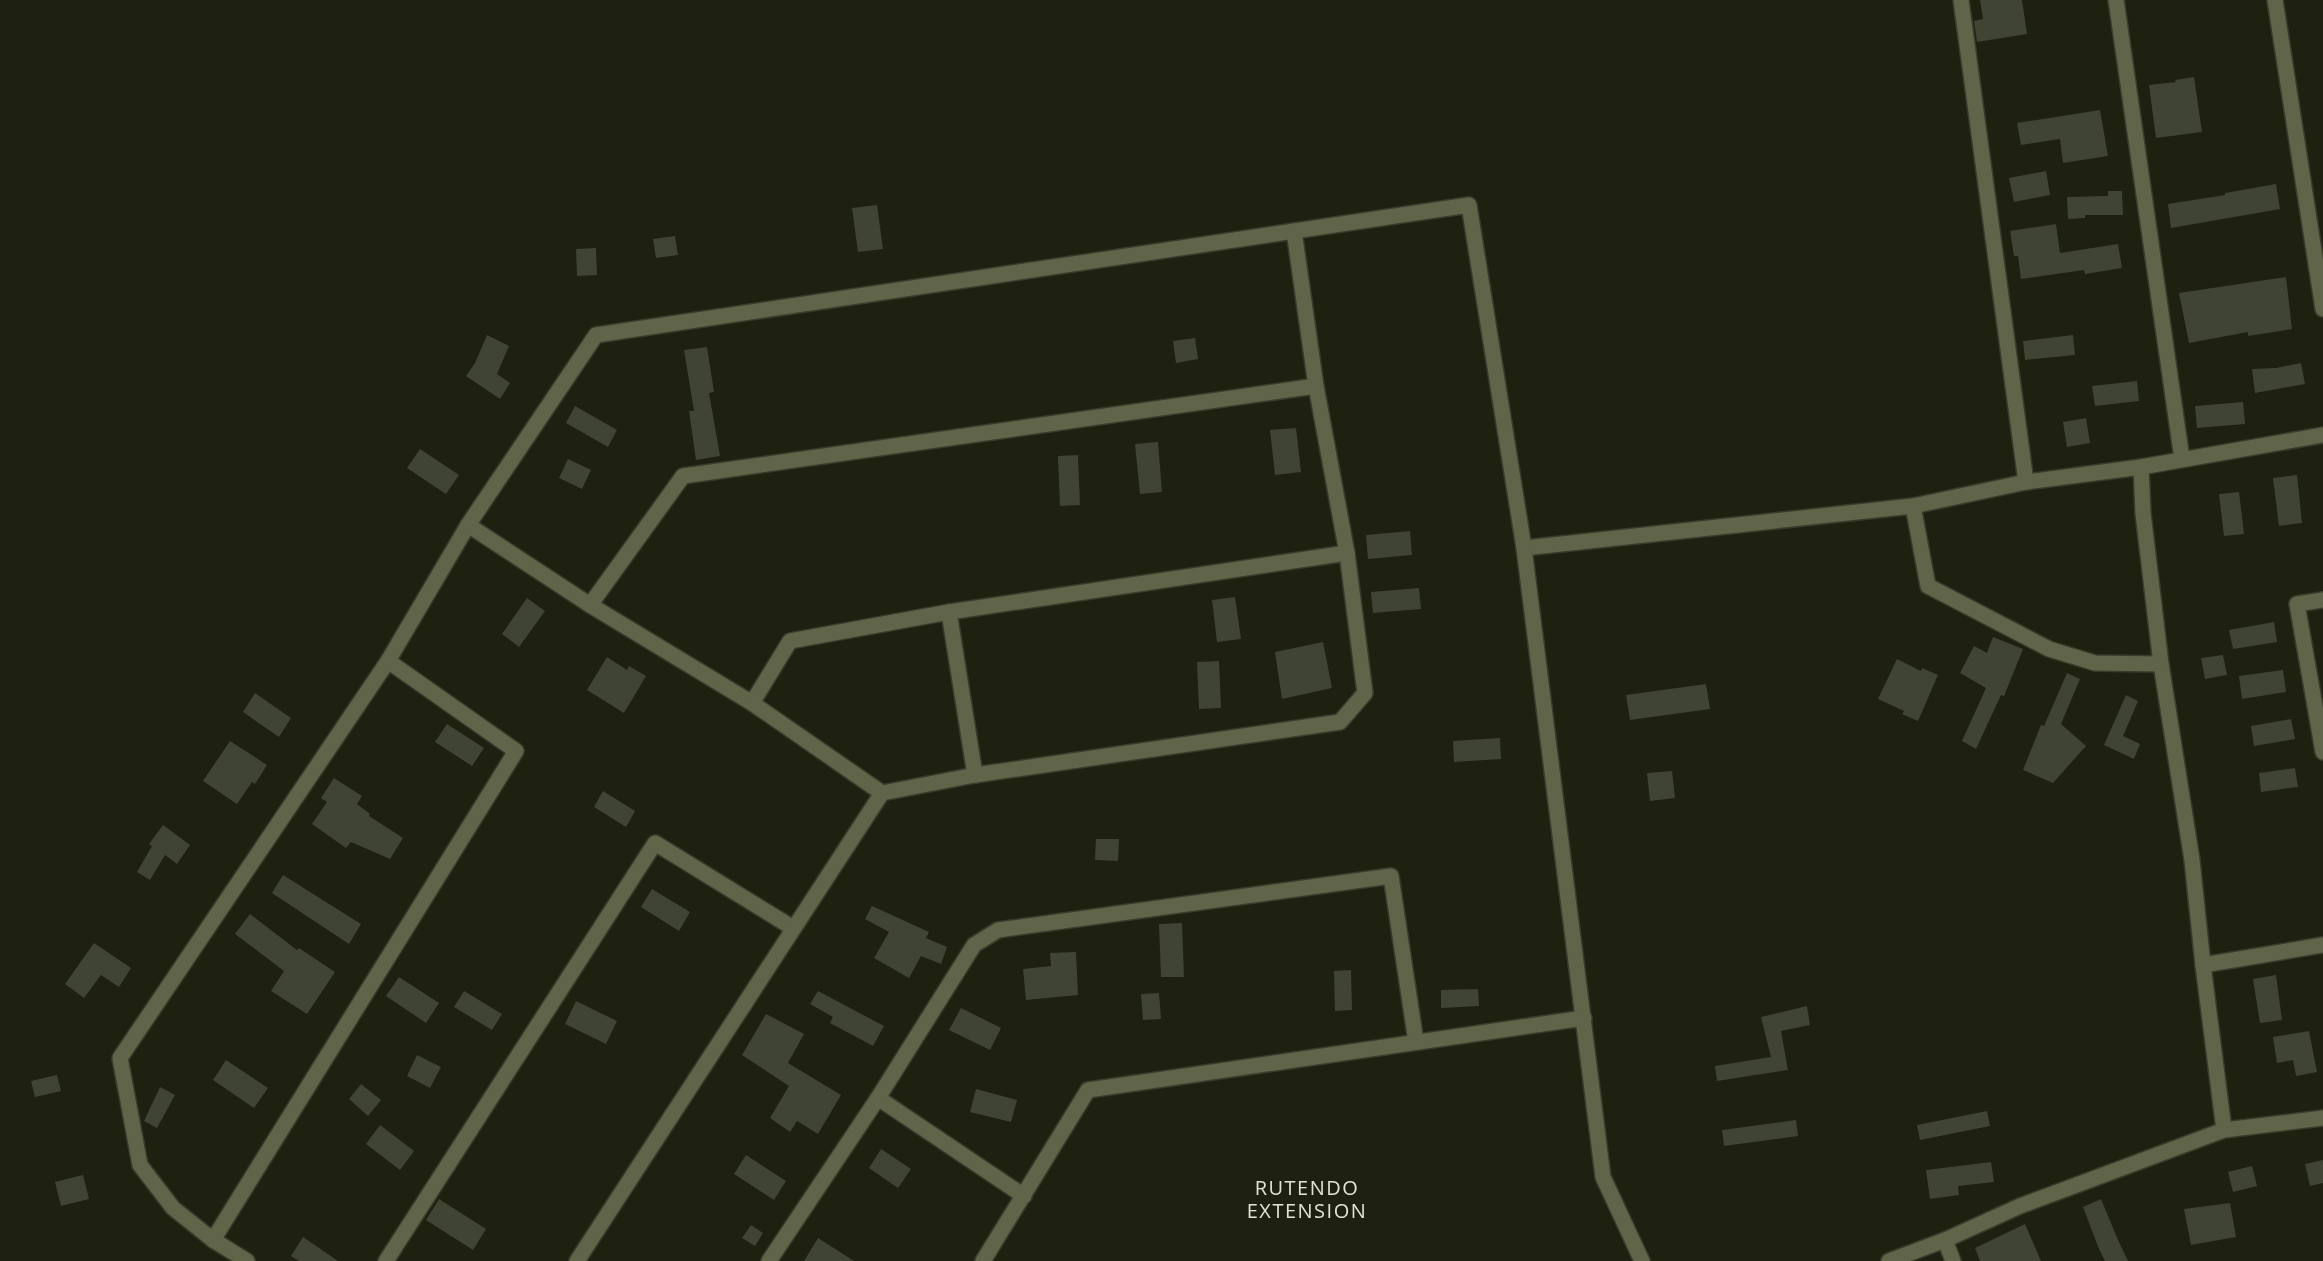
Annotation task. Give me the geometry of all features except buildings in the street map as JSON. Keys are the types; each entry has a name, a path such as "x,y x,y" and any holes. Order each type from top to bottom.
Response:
{"street":[{"path":"1961,0 2026,482"},
{"path":"2116,0 2182,459"},
{"path":"2275,0 2323,309"},
{"path":"247,1261 213,1240 173,1208 140,1166 120,1058 388,661 468,525 596,334 1469,205 1524,548 1603,1177 1642,1261"},
{"path":"468,525 590,605 752,703 882,793 975,775 1340,722 1365,693 1347,554 1316,386 1294,231"},
{"path":"590,605 682,476 1316,386"},
{"path":"1524,548 1914,506 2026,482 2141,467 2323,435"},
{"path":"2141,467 2143,513 2161,664 2192,860 2224,1130"},
{"path":"1914,506 1928,586 2049,649 2095,663 2161,664"},
{"path":"752,703 790,641 949,612 1347,554"},
{"path":"2323,600 2297,604 2323,752"},
{"path":"949,612 975,775"},
{"path":"213,1240 516,751 388,661"},
{"path":"577,1261 882,793"},
{"path":"387,1261 655,843 793,928"},
{"path":"770,1261 878,1098 974,945 998,930 1391,876 1416,1042"},
{"path":"2203,965 2323,945"},
{"path":"983,1261 1088,1090 1584,1018"},
{"path":"878,1098 1024,1196"},
{"path":"1889,1261 1945,1240 2020,1206 2224,1130 2323,1118"},
{"path":"1945,1240 1953,1261"}],"district":[{"name":"RUTENDO EXTENSION","path":"1307,1200"}]}
